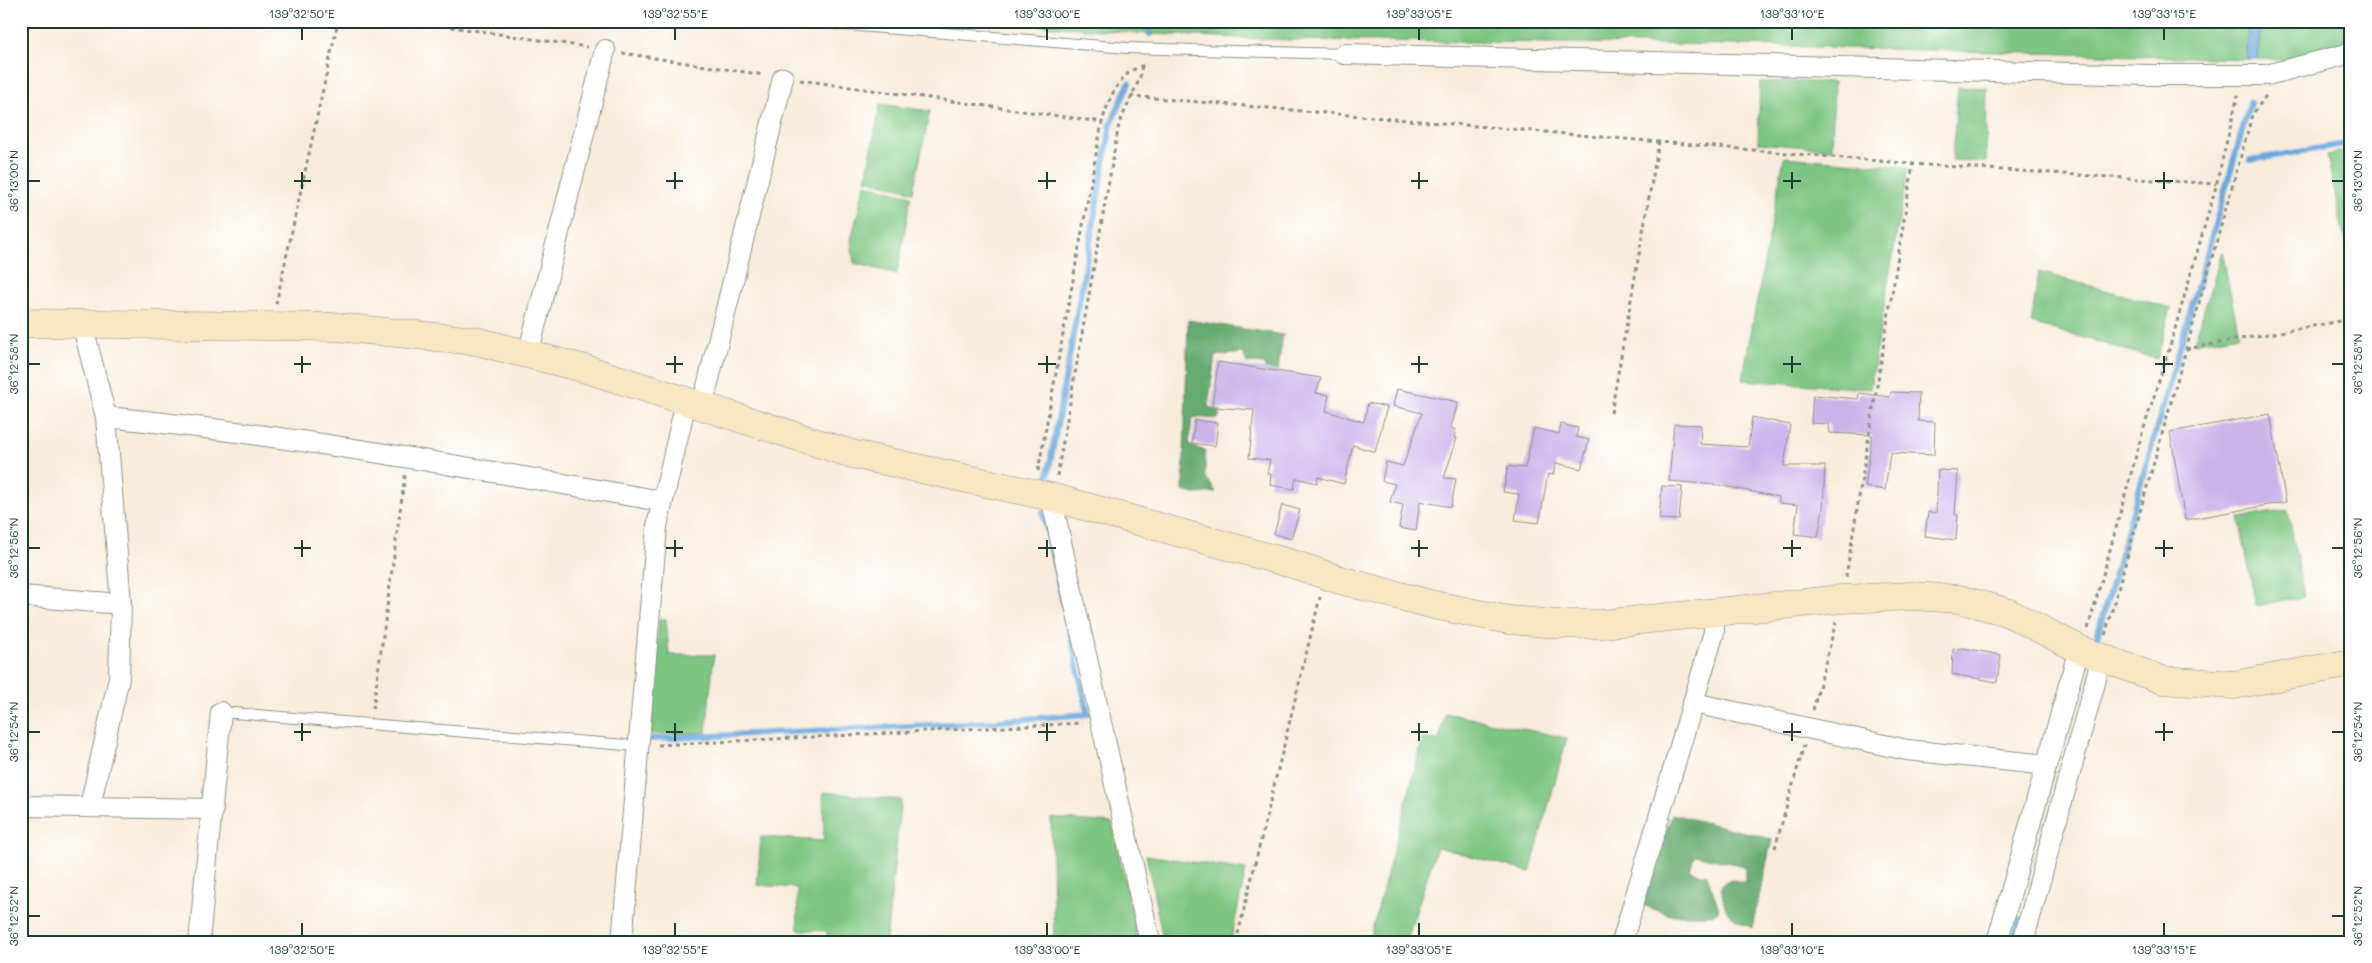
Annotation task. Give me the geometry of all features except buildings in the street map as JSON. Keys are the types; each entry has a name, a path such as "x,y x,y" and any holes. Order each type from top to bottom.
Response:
{"street":[{"path":"528,355 605,50"},
{"path":"1344,54 2150,75 2267,75 2351,53"},
{"path":"622,942 657,526 661,501 694,404 783,78"},
{"path":"21,323 337,327 476,341 586,369 852,454 1047,487 1326,574 1434,605 1509,620 1558,624 1602,624 1842,599 1912,596 1959,599 2007,612 2092,647 2162,680 2234,685 2351,663"},
{"path":"82,323 106,417 122,604 119,678 90,806"},
{"path":"106,417 209,427 407,457 661,501"},
{"path":"1047,487 1150,942"},
{"path":"21,596 122,604"},
{"path":"1622,942 1714,632 1714,613"},
{"path":"1997,942 2046,764 2092,647"},
{"path":"2023,942 2092,647"},
{"path":"1694,703 1907,750 2046,764"},
{"path":"199,942 221,712"},
{"path":"21,806 213,808"}],"lane":[{"path":"798,21 1127,48 1344,54"},
{"path":"221,712 638,746"}],"path":[{"path":"274,314 338,21"},
{"path":"411,21 783,78 1102,122"},
{"path":"1047,487 1102,122 1108,104 1121,80 1132,68 1150,63"},
{"path":"1047,487 1119,124 1130,96 1140,78 1142,65"},
{"path":"2092,647 2142,434 2170,346 2240,96 2231,94"},
{"path":"2092,647 2186,349 2252,115 2267,94"},
{"path":"1130,96 1913,164 2216,184"},
{"path":"1611,413 1659,141"},
{"path":"1846,578 1913,164"},
{"path":"2186,349 2351,319"},
{"path":"371,725 407,457"},
{"path":"1236,942 1326,574"},
{"path":"638,746 1100,720"}],"green space":[{"path":"989,21 2248,21 2247,59 1743,45 1286,40 1150,34"},
{"path":"2262,21 2351,21 2351,49 2319,59 2257,59"},
{"path":"1760,82 1834,82 1832,149 1758,143"},
{"path":"1958,87 1987,88 1986,162 1952,160"},
{"path":"880,104 930,111 913,192 866,179"},
{"path":"2351,150 2351,272 2327,155"},
{"path":"1784,157 1908,167 1870,389 1742,380"},
{"path":"865,184 911,196 897,274 854,263 851,240"},
{"path":"2222,252 2239,335 2194,343"},
{"path":"2039,272 2171,308 2157,359 2031,323"},
{"path":"1188,320 1283,335 1273,405 1262,404 1265,364 1247,363 1243,353 1215,356 1208,407 1221,411 1218,419 1192,417 1189,445 1205,451 1205,476 1216,492 1195,494 1183,491"},
{"path":"2288,510 2304,597 2256,606 2239,518"},
{"path":"659,619 666,619 669,655 714,655 706,733 650,734"},
{"path":"1445,713 1567,738 1530,872 1437,847 1406,942 1369,942 1423,739 1439,740"},
{"path":"823,792 901,800 886,942 829,942 826,931 798,930 797,888 757,885 761,837 824,841"},
{"path":"1672,814 1772,839 1752,928 1728,913 1721,885 1731,880 1745,882 1745,866 1694,855 1690,871 1707,875 1719,909 1713,915 1670,915 1643,905"},
{"path":"1051,818 1112,823 1138,942 1054,942"},
{"path":"1146,855 1246,870 1231,940 1172,941 1162,935"}],"water":[{"path":"2248,21 2262,21 2257,59 2247,59"}],"waterway":[{"path":"1150,34 1153,21"},
{"path":"1048,475 1111,124 1129,83"},
{"path":"2097,636 2250,103"},
{"path":"2250,160 2351,143"},
{"path":"652,739 988,722 1088,714 1043,513"},
{"path":"2013,942 2019,919"}]}
